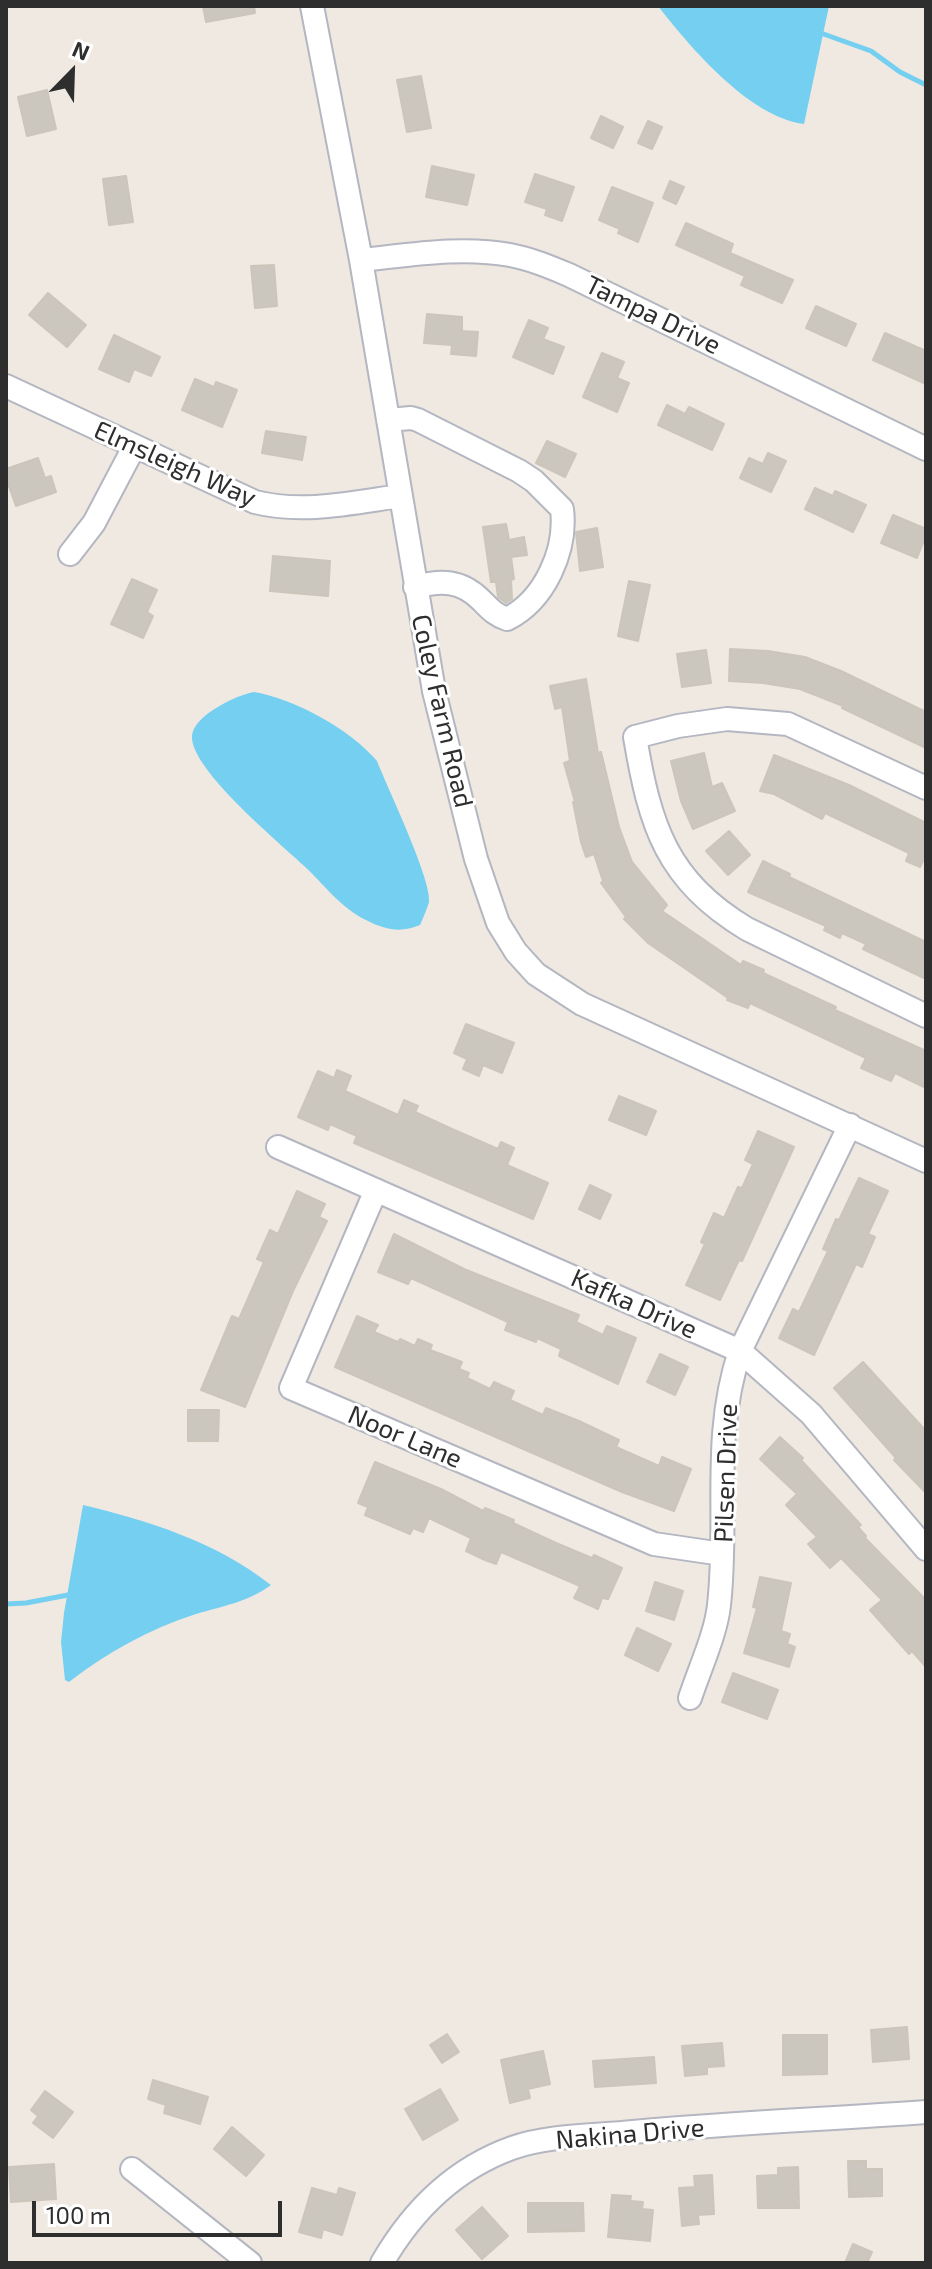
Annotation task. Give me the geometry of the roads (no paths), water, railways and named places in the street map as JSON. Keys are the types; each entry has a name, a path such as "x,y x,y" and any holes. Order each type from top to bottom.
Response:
{"street":[{"name":"Coley Farm Road","path":"312,6 361,260 434,691 476,859 498,923 525,964 546,982 582,1004 926,1161"},
{"name":"Tampa Drive","path":"361,260 466,251 511,255 538,262 926,449"},
{"name":"Elmsleigh Way","path":"6,386 229,491 274,506 311,507 400,496"},
{"path":"388,420 418,420 519,471 534,481 562,509 562,544 549,575 531,602 517,614 507,619 496,616 476,595 455,583 435,582 415,587"},
{"path":"70,554 94,523 134,447"},
{"path":"926,788 812,733 777,722 715,720 635,737 642,781 658,832 677,868 703,898 720,913 747,929 926,1016"},
{"name":"Pilsen Drive","path":"690,1698 719,1609 722,1438 731,1379 740,1351 850,1125"},
{"name":"Kafka Drive","path":"278,1147 740,1351 811,1414 926,1549"},
{"name":"Noor Lane","path":"376,1190 291,1388 654,1544 722,1554"},
{"name":"Nakina Drive","path":"382,2263 420,2209 451,2180 514,2148 565,2138 652,2130 926,2112"},
{"path":"132,2169 250,2263"}],"water":[{"path":"658,6 829,6 804,124 783,119 762,108 722,78"},
{"path":"254,692 287,701 321,717 366,749 377,761 424,874 429,902 420,925 400,930 387,928 349,910 238,804 205,767 195,750 194,728 217,708"},
{"path":"83,1505 182,1535 228,1557 271,1585 244,1600 145,1634 69,1682 65,1680 61,1642"}],"waterway":[{"path":"818,32 871,51 900,72 926,85"},
{"path":"6,1604 71,1597"}]}
